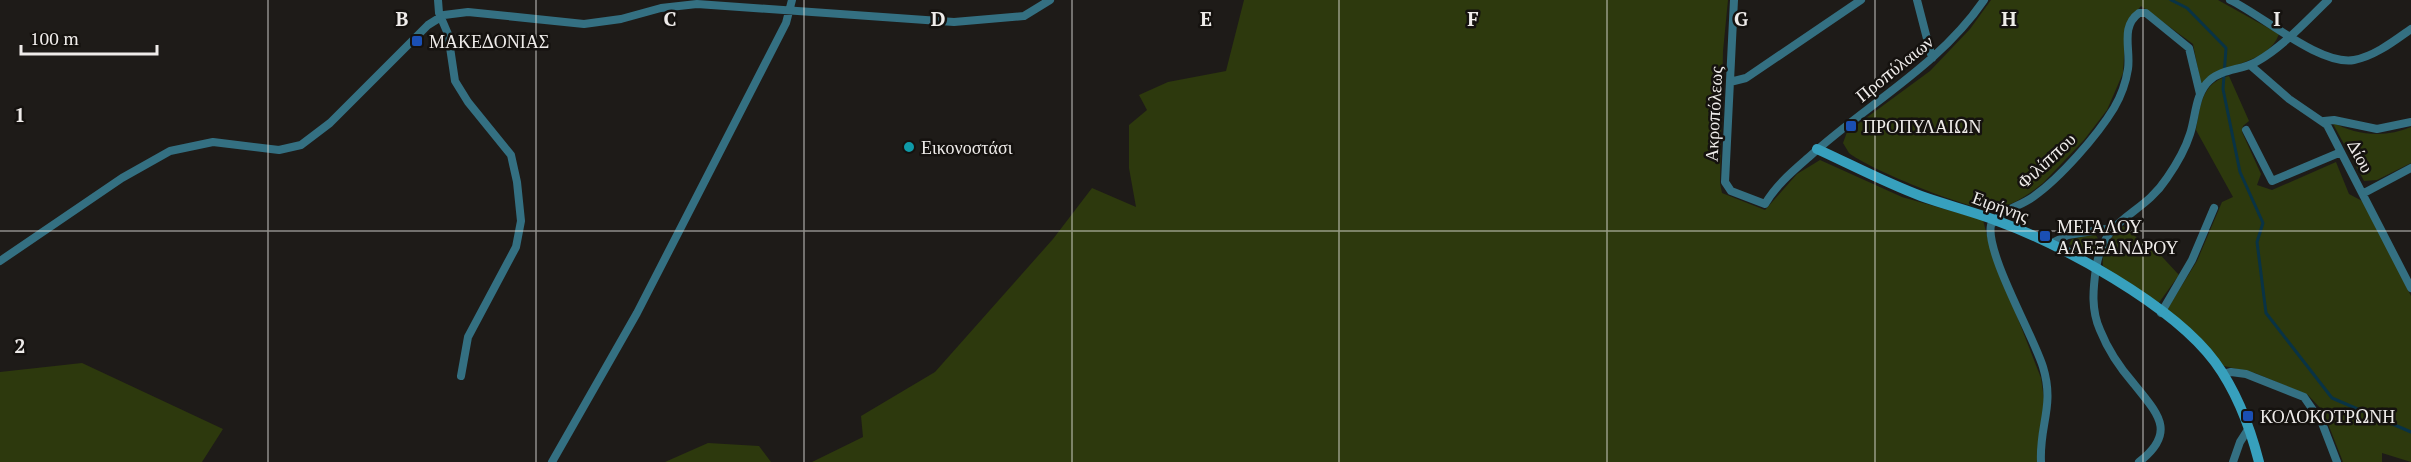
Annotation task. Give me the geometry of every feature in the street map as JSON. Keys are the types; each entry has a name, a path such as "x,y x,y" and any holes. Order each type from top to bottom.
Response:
{"street":[{"path":"438,0 448,34 452,72 458,88 511,155 517,182 521,221 516,247 471,330 462,376"},
{"path":"552,462 637,313 786,23 792,0"},
{"path":"0,261 122,178 170,151 213,142 279,150 301,145 330,123 419,33 441,16 475,13 584,24 621,19 661,8 697,4 954,22 1024,16 1050,0"},
{"name":"Ακροπόλεως","path":"1734,0 1726,184 1731,191 1765,204"},
{"path":"1730,82 1746,78 1861,0"},
{"path":"1917,0 1932,58"},
{"name":"Προπύλαιων","path":"1765,204 1780,184 1817,149 1932,58 1961,31 1984,0"},
{"path":"2230,0 2324,54 2351,60 2374,53 2411,29"},
{"path":"2139,462 2157,443 2161,433 2161,422 2153,406 2123,370 2100,330 2093,300 2101,248 2112,228 2147,201 2167,178 2188,139 2200,94 2215,76 2250,65 2290,35 2328,0"},
{"name":"Φιλίππου","path":"1995,220 2043,188 2080,150 2111,113 2127,72 2129,27 2139,13 2146,13 2189,48 2200,94"},
{"name":"Δίου","path":"2250,65 2289,99 2324,121 2364,193 2410,286"},
{"path":"2324,121 2331,120 2377,129 2411,122"},
{"path":"2246,130 2271,181 2341,152"},
{"name":"Ειρήνης","path":"1817,149 1912,193 1995,220 2050,244 2096,269 2161,313 2203,349 2223,374 2249,428 2259,462"},
{"path":"2364,193 2411,168"},
{"path":"2161,313 2192,260 2214,208"},
{"path":"1995,220 1991,227 1991,237 2008,287 2036,346 2049,388 2042,462"},
{"path":"2050,244 2068,235 2112,228"},
{"path":"2223,374 2242,373 2304,397 2321,419 2337,462"},
{"path":"2233,462 2242,438 2249,428"}],"green space":[{"path":"1244,0 1728,0 1723,51 1720,183 1722,193 1765,210 1797,174 1820,160 1902,197 1983,220 1990,247 2041,378 2044,399 2038,462 812,462 863,437 861,416 935,372 1053,239 1092,188 1136,207 1129,168 1129,125 1147,110 1139,95 1168,82 1226,71"},
{"path":"1991,0 2218,0 2279,34 2265,52 2220,71 2201,84 2193,44 2141,6 2126,24 2123,73 2107,110 2084,140 2043,183 2020,199 2000,208 1982,208 1943,197 1876,168 1849,153 1843,143 1847,132 1930,71 1970,29"},
{"path":"2229,76 2249,121 2243,126 2242,132 2261,174 2257,185 2272,190 2336,162 2349,194 2364,202 2411,296 2411,462 2382,453 2382,462 2343,462 2323,411 2308,395 2255,373 2224,366 2166,311 2197,261 2222,202 2233,197 2196,130 2201,104 2208,89 2220,79"},
{"path":"2332,122 2361,133 2372,134 2392,133 2411,127 2411,163 2377,180 2364,181"},
{"path":"2123,226 2142,242 2153,247 2179,275 2158,304 2103,266 2108,244"},
{"path":"2095,234 2099,240 2093,255 2069,244 2072,239"},
{"path":"82,363 223,429 202,462 0,462 0,372"},
{"path":"708,443 759,446 771,462 665,462"}],"waterway":[{"path":"2171,0 2187,8 2226,48 2223,89 2240,172 2263,223 2257,242 2266,313 2332,398 2411,432"}],"place":[{"name":"ΜΑΚΕΔΟΝΙΑΣ","path":"417,41"},
{"name":"ΠΡΟΠΥΛΑΙΩΝ","path":"1851,126"},
{"name":"Εικονοστάσι","path":"909,147"},
{"name":"ΜΕΓΑΛΟΥ ΑΛΕΞΑΝΔΡΟΥ","path":"2045,236"},
{"name":"ΚΟΛΟΚΟΤΡΩΝΗ","path":"2248,416"}]}
